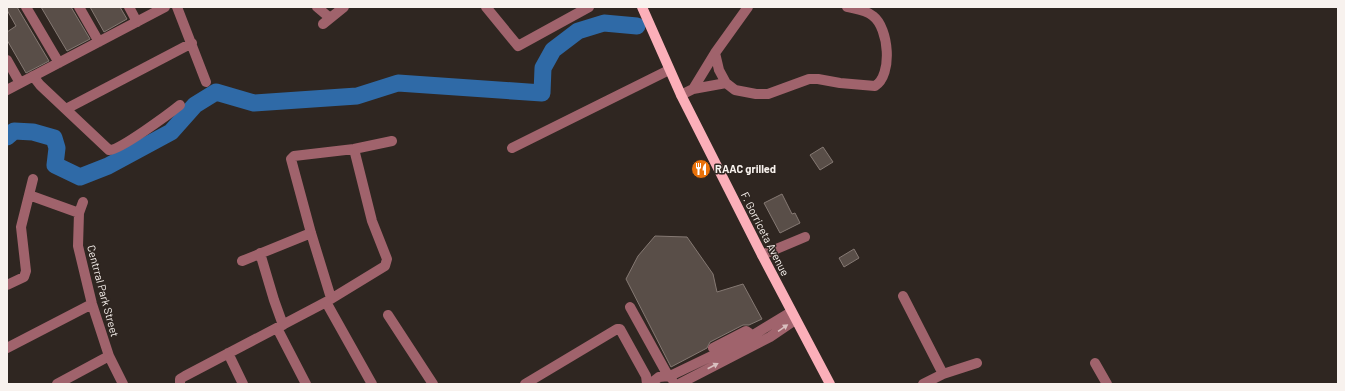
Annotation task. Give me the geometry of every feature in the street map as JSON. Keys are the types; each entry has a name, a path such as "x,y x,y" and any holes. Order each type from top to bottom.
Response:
{"main road":[{"name":"F. Gorriceta Avenue","path":"642,7 681,95 793,316 830,384"}],"street":[{"path":"26,7 59,63"},
{"path":"79,7 99,42"},
{"path":"129,7 137,22"},
{"path":"7,90 165,7"},
{"path":"177,7 206,82"},
{"path":"317,7 326,21 344,7"},
{"path":"490,8 518,46 589,7"},
{"path":"693,89 715,53 748,7"},
{"path":"715,53 719,70 726,83 735,90 756,94 768,94 809,79 818,78 840,83 875,86 881,81 886,69 885,35 880,23 873,15 847,7"},
{"path":"66,109 192,44"},
{"path":"7,60 20,83"},
{"path":"512,148 670,70"},
{"path":"33,76 109,150 113,150 146,130 180,104"},
{"path":"681,95 693,89 726,83"},
{"path":"372,384 329,300 291,159 294,156 354,149 392,141"},
{"path":"180,384 180,379 185,376 329,300 385,266 386,257 372,221 354,149"},
{"path":"7,285 24,277 26,271 21,227 33,179"},
{"path":"29,195 79,212"},
{"name":"Centrral Park Street","path":"83,202 79,212 78,246 92,304 109,356 123,384"},
{"path":"242,261 311,233"},
{"path":"762,255 804,237"},
{"path":"260,253 280,326 306,384"},
{"path":"903,296 943,374"},
{"path":"7,348 92,304"},
{"path":"630,307 671,377"},
{"path":"388,315 433,384"},
{"path":"679,384 793,316"},
{"path":"525,384 618,329 620,329 649,384 659,377 671,377 738,335 746,332 750,333 754,340"},
{"path":"228,353 243,384"},
{"path":"57,384 109,356"},
{"path":"923,384 943,374 977,363"},
{"path":"1095,363 1107,384"}],"building":[{"path":"7,7 17,7 49,61 26,73 7,40 7,32 16,26 7,10"},
{"path":"41,7 71,7 90,39 67,51"},
{"path":"90,7 120,7 127,19 104,32"},
{"path":"823,147 833,162 820,170 810,155"},
{"path":"782,194 792,214 795,213 800,223 780,233 764,203"},
{"path":"655,236 687,237 713,274 717,292 743,284 762,319 749,325 743,325 710,342 707,348 671,367 626,279 638,256"},
{"path":"854,249 859,258 844,267 839,258"}],"waterway":[{"path":"7,137 14,131 33,132 54,138 57,148 55,165 80,177 108,166 171,132 195,105 216,92 254,103 357,96 398,83 542,93 543,68 553,50 578,31 604,23 637,26"}],"place":[{"name":"RAAC grilled","path":"701,169"}]}
